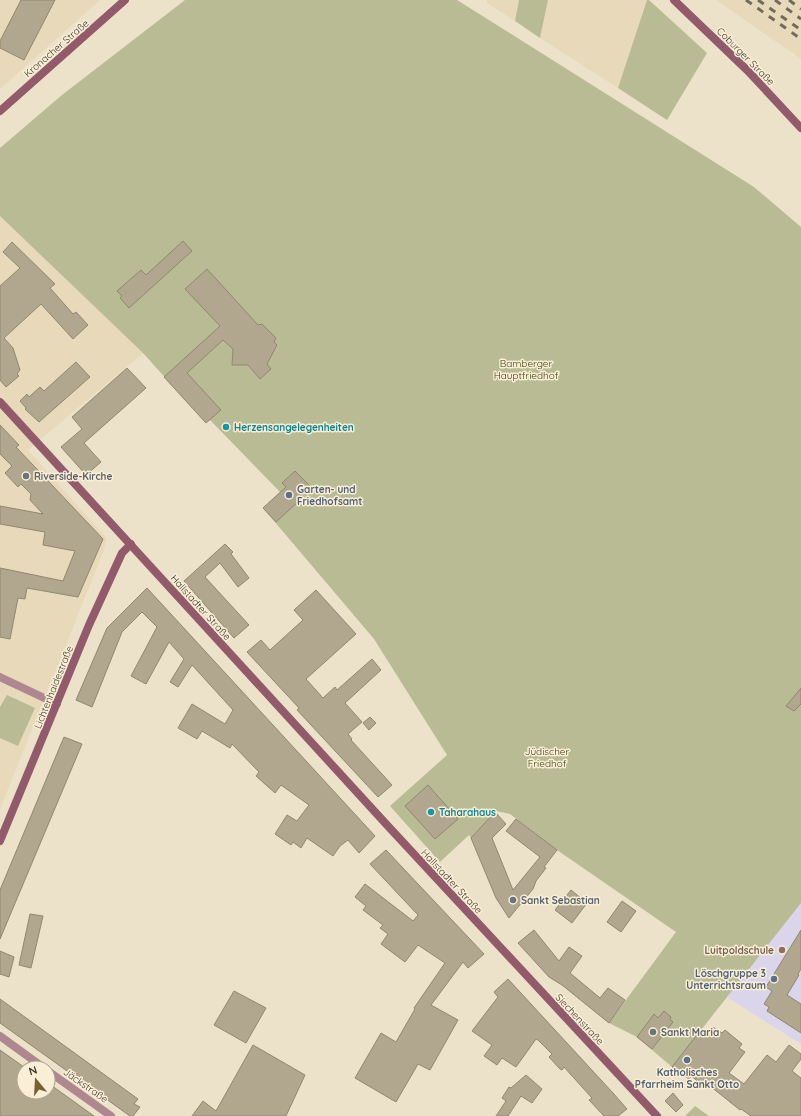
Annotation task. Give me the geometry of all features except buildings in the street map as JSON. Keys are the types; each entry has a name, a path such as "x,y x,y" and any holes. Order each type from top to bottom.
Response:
{"main road":[{"name":"Kronacher Straße","path":"0,111 125,0"},
{"name":"Coburger Straße","path":"674,0 748,71 801,128"},
{"name":"Hallstadter Straße","path":"0,402 132,544 387,826 488,935"},
{"name":"Lichtenhaidestraße","path":"0,841 122,553 132,544"},
{"name":"Siechenstraße","path":"488,935 657,1116"}],"street":[{"path":"0,677 57,704"},
{"path":"0,1036 33,1060"},
{"name":"Jäckstraße","path":"56,1077 111,1116"}],"shaded area":[{"path":"0,0 100,0 0,89"},
{"path":"487,0 519,0 515,21 487,3"},
{"path":"548,0 647,0 618,88 540,38"},
{"path":"716,0 801,0 801,59"},
{"path":"0,216 143,353 28,450 107,539 104,550 0,809"},
{"name":"Luitpoldschule","path":"801,903 801,1044 727,997"}],"green space":[{"name":"Bamberger Hauptfriedhof","path":"185,0 457,0 754,187 801,227 801,903 672,1067 637,1037 609,1023 676,932 557,850 510,814 496,811 471,838 469,835 440,862 390,806 447,755 374,639 263,508 280,492 210,420 206,423 143,353 0,216 0,148 62,95"},
{"path":"519,0 548,0 540,38 515,21"},
{"path":"647,0 649,0 707,53 667,120 618,88"},
{"path":"7,695 35,708 18,746 0,738 0,707"},
{"path":"695,1106 709,1116 685,1116"}],"railway":[{"path":"746,0 801,39"},
{"path":"758,0 801,30"},
{"path":"775,0 801,19"},
{"path":"789,0 801,9"}],"place":[{"name":"Herzensangelegenheiten","path":"226,427"},
{"name":"Riverside-Kirche","path":"26,476"},
{"name":"Garten- und Friedhofsamt","path":"289,495"},
{"name":"Taharahaus","path":"431,812"},
{"name":"Sankt Sebastian","path":"513,900"},
{"name":"Luitpoldschule","path":"782,950"},
{"name":"Löschgruppe 3 Unterrichtsraum","path":"774,979"},
{"name":"Sankt Maria","path":"653,1032"},
{"name":"Katholisches Pfarrheim Sankt Otto","path":"687,1060"}],"park label":[{"name":"Jüdischer Friedhof","path":"547,756"}]}
